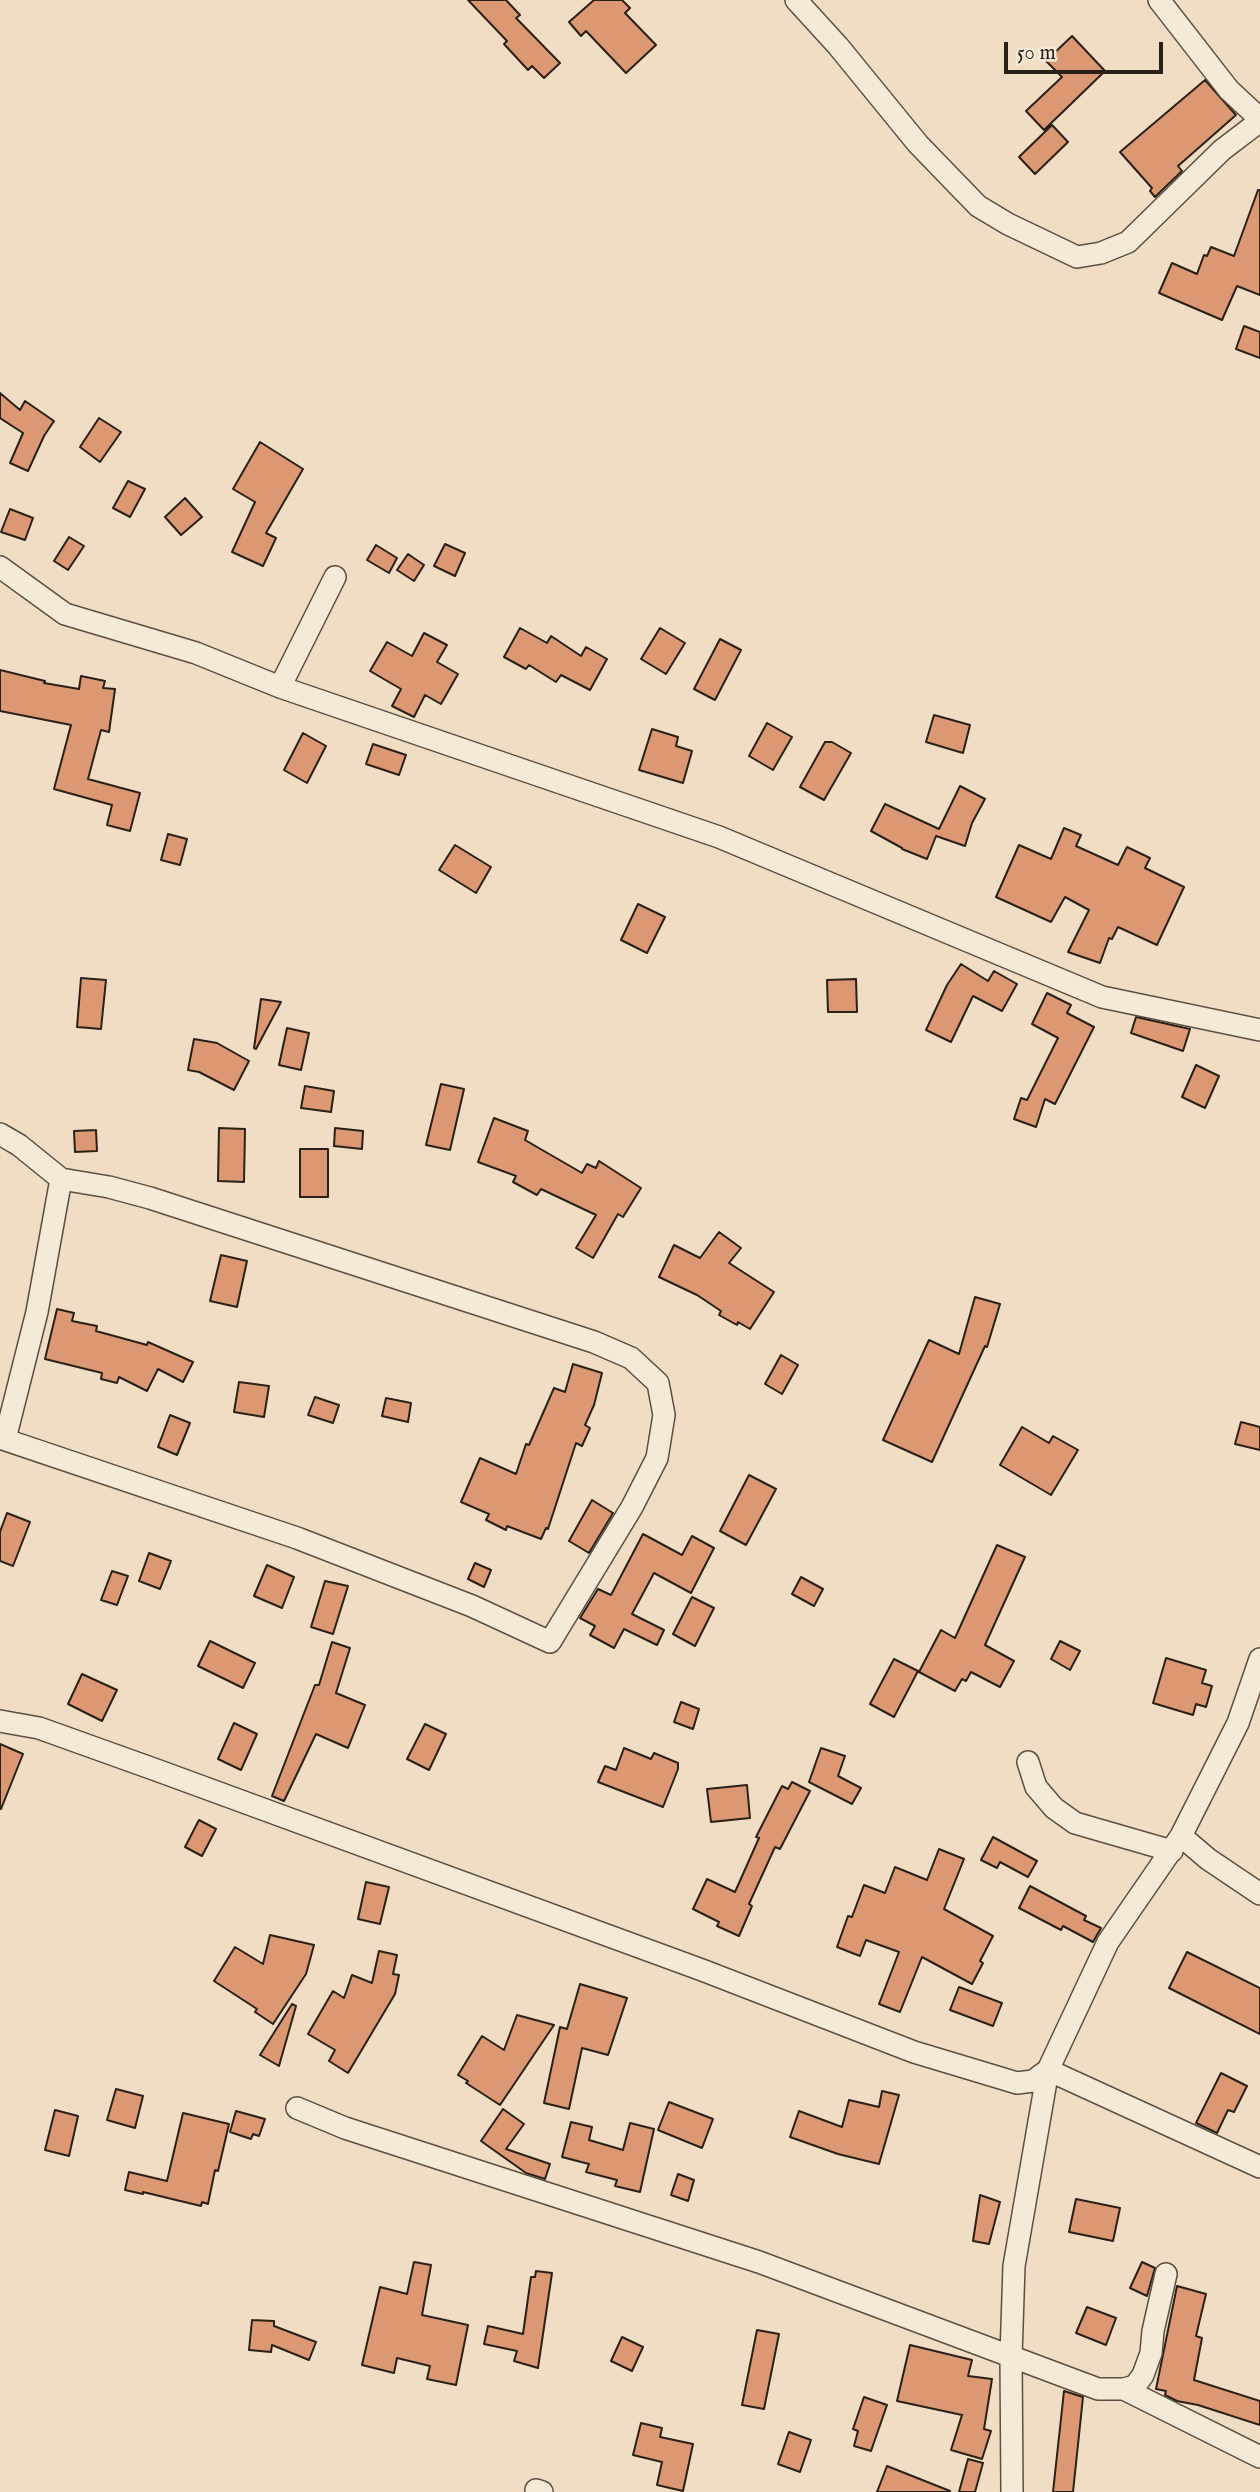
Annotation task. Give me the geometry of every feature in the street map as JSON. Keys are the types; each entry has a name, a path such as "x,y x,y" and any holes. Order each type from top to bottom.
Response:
{"street":[{"path":"796,0 838,46 918,144 978,206 1007,224 1077,257 1101,253 1128,242 1201,169 1257,125 1159,0"},
{"path":"0,567 65,614 196,653 280,687 719,837 1102,997 1260,1030"},
{"path":"280,687 335,577"},
{"path":"0,1134 19,1145 61,1179 109,1187 150,1198 594,1342 631,1358 659,1383 664,1415 657,1458 632,1507 550,1642 472,1606 297,1538 2,1438 37,1312 61,1179"},
{"path":"1012,2492 1011,2356 1014,2266 1048,2070 1108,1942 1177,1843 1238,1723 1260,1658"},
{"path":"0,1721 39,1728 159,1771 702,1970 914,2052 1017,2083 1033,2081 1048,2070"},
{"path":"1028,1762 1036,1787 1054,1808 1075,1823 1177,1843 1208,1859 1260,1894"},
{"path":"1048,2070 1260,2167"},
{"path":"297,2108 345,2128 759,2262 1098,2389 1124,2389 1135,2386 1143,2375 1151,2353 1153,2331 1166,2274"},
{"path":"1124,2389 1260,2457"}],"building":[{"path":"468,0 506,0 520,15 516,18 560,63 544,78 532,66 528,70 504,44 507,41"},
{"path":"594,0 622,0 630,8 625,13 656,45 626,73 586,31 581,36 569,22"},
{"path":"1072,36 1105,71 1044,130 1026,111 1062,77 1046,61"},
{"path":"1205,80 1236,115 1178,166 1182,171 1155,197 1150,191 1152,188 1120,152"},
{"path":"1052,125 1068,142 1035,174 1019,157"},
{"path":"1258,190 1260,295 1237,286 1222,320 1159,293 1172,263 1197,274 1204,255 1207,256 1211,247 1234,256"},
{"path":"1244,326 1260,332 1260,358 1236,349"},
{"path":"0,393 20,410 25,401 54,421 28,471 10,463 23,433 0,418"},
{"path":"99,418 121,432 100,462 80,447"},
{"path":"260,442 303,469 266,533 276,538 263,566 232,552 255,502 233,489"},
{"path":"128,481 145,489 130,517 113,508"},
{"path":"185,498 202,517 181,535 165,517"},
{"path":"10,509 33,518 25,540 1,532"},
{"path":"69,537 84,546 68,570 54,561"},
{"path":"445,544 465,553 455,576 434,566"},
{"path":"376,545 397,558 389,573 367,560"},
{"path":"408,554 424,565 414,581 397,570"},
{"path":"520,628 547,643 551,636 581,656 586,647 607,659 590,690 561,675 556,682 529,665 526,669 504,657"},
{"path":"660,628 685,643 666,674 641,659"},
{"path":"424,633 447,645 437,662 458,674 441,704 425,695 414,717 392,706 401,689 370,671 387,642 412,656"},
{"path":"720,639 741,650 715,700 694,689"},
{"path":"0,670 45,681 44,683 79,689 81,676 105,681 103,688 115,689 109,732 101,730 88,779 140,793 130,831 107,825 112,805 54,789 71,725 0,711"},
{"path":"934,715 970,725 963,753 926,742"},
{"path":"767,723 792,737 773,770 749,756"},
{"path":"652,729 678,737 676,746 692,751 683,783 639,770"},
{"path":"303,733 326,746 307,783 284,770"},
{"path":"825,742 832,742 851,753 824,800 800,787"},
{"path":"373,744 406,755 399,775 366,764"},
{"path":"960,786 985,799 972,823 965,846 936,836 927,859 902,849 871,831 885,804 939,829"},
{"path":"1064,828 1081,835 1076,846 1118,865 1127,847 1150,858 1145,868 1184,887 1157,945 1118,927 1112,939 1109,938 1100,963 1068,952 1089,910 1065,897 1051,922 996,897 1019,845 1051,859"},
{"path":"168,834 187,839 180,865 161,860"},
{"path":"455,845 491,867 476,893 439,870"},
{"path":"638,904 665,917 647,953 621,940"},
{"path":"961,964 988,981 994,971 1017,984 1002,1011 973,996 951,1042 926,1030 947,985"},
{"path":"81,978 106,980 101,1029 77,1027"},
{"path":"856,979 857,1012 828,1012 827,980"},
{"path":"1047,993 1071,1005 1067,1013 1094,1027 1055,1104 1045,1099 1036,1127 1014,1119 1021,1098 1027,1100 1058,1038 1032,1024"},
{"path":"261,999 281,1002 256,1049 254,1048"},
{"path":"1136,1017 1190,1029 1183,1051 1131,1033"},
{"path":"287,1028 309,1033 301,1070 279,1065"},
{"path":"194,1039 217,1043 249,1061 234,1090 199,1072 188,1070"},
{"path":"1196,1065 1219,1076 1205,1108 1182,1097"},
{"path":"441,1084 464,1089 450,1150 426,1145"},
{"path":"305,1086 334,1091 331,1112 301,1108"},
{"path":"494,1118 528,1131 525,1140 582,1173 587,1164 596,1168 599,1161 641,1188 623,1217 618,1214 593,1258 576,1248 596,1215 541,1189 537,1195 513,1182 516,1176 478,1162"},
{"path":"219,1128 245,1129 244,1182 218,1181"},
{"path":"335,1128 363,1131 362,1149 334,1146"},
{"path":"96,1130 97,1151 75,1152 74,1131"},
{"path":"300,1149 328,1149 328,1197 300,1197"},
{"path":"719,1232 741,1248 729,1263 774,1292 750,1329 719,1315 721,1311 697,1295 659,1277 674,1245 700,1258"},
{"path":"221,1255 247,1261 237,1307 210,1301"},
{"path":"975,1297 1000,1304 987,1347 985,1346 932,1462 883,1440 929,1340 959,1354"},
{"path":"57,1309 74,1313 72,1321 97,1326 96,1331 147,1345 148,1342 193,1362 183,1382 158,1369 147,1391 119,1377 117,1383 101,1379 102,1373 45,1359"},
{"path":"781,1355 798,1365 782,1394 765,1384"},
{"path":"573,1364 602,1373 594,1405 585,1425 590,1428 582,1446 576,1443 548,1529 546,1528 541,1539 507,1526 506,1530 486,1520 489,1514 461,1502 480,1458 516,1474 526,1444 529,1445 554,1388 565,1392"},
{"path":"239,1382 269,1386 264,1417 234,1412"},
{"path":"315,1397 339,1405 333,1423 308,1415"},
{"path":"386,1398 411,1403 408,1422 382,1416"},
{"path":"170,1415 190,1423 177,1455 158,1447"},
{"path":"1241,1422 1260,1427 1260,1450 1235,1444"},
{"path":"1022,1427 1049,1443 1053,1436 1078,1450 1051,1495 1000,1465"},
{"path":"749,1475 776,1489 746,1545 720,1531"},
{"path":"592,1500 613,1513 589,1553 569,1541"},
{"path":"7,1513 30,1522 13,1566 0,1561 0,1532"},
{"path":"643,1534 682,1555 692,1536 714,1548 691,1593 654,1573 632,1614 664,1630 657,1645 624,1629 614,1648 590,1635 595,1626 580,1618 598,1589 611,1595"},
{"path":"997,1545 1025,1557 985,1645 1014,1661 1000,1687 971,1672 966,1681 962,1679 955,1691 919,1672 941,1630 955,1638"},
{"path":"149,1553 171,1561 160,1589 139,1581"},
{"path":"475,1563 491,1570 484,1587 468,1579"},
{"path":"267,1565 294,1577 282,1608 254,1596"},
{"path":"112,1571 128,1576 117,1605 101,1600"},
{"path":"801,1577 823,1589 814,1606 792,1594"},
{"path":"325,1581 348,1586 333,1634 311,1627"},
{"path":"692,1597 714,1608 695,1646 673,1634"},
{"path":"210,1641 255,1663 243,1688 198,1666"},
{"path":"1060,1641 1080,1651 1070,1670 1051,1659"},
{"path":"332,1642 350,1648 336,1693 365,1705 348,1748 316,1734 284,1801 272,1796 315,1685 319,1685"},
{"path":"1166,1658 1206,1670 1202,1683 1212,1686 1206,1707 1196,1704 1193,1715 1153,1703"},
{"path":"894,1659 918,1671 894,1717 870,1704"},
{"path":"82,1674 117,1690 102,1721 68,1704"},
{"path":"681,1702 699,1709 693,1729 674,1722"},
{"path":"234,1723 257,1734 241,1770 218,1759"},
{"path":"425,1724 446,1734 429,1770 407,1759"},
{"path":"0,1744 23,1754 1,1809 0,1809"},
{"path":"624,1748 651,1759 654,1753 678,1763 663,1807 598,1782 605,1766 616,1770"},
{"path":"821,1748 845,1756 838,1776 861,1788 852,1804 809,1782"},
{"path":"792,1782 810,1791 780,1849 775,1847 749,1904 752,1906 739,1936 717,1926 719,1922 693,1909 707,1879 735,1892 759,1838 756,1837 782,1786 788,1789"},
{"path":"747,1785 750,1818 711,1822 707,1789"},
{"path":"199,1820 216,1829 202,1856 185,1847"},
{"path":"993,1837 1037,1861 1028,1877 1000,1862 997,1868 981,1860"},
{"path":"939,1849 964,1859 944,1909 993,1936 972,1984 922,1957 900,2012 879,2004 899,1952 866,1940 860,1956 837,1947 848,1916 852,1917 864,1885 885,1893 895,1867 927,1880"},
{"path":"366,1882 389,1887 380,1924 358,1919"},
{"path":"1030,1886 1086,1916 1084,1920 1101,1928 1093,1942 1063,1926 1061,1930 1019,1908"},
{"path":"270,1935 314,1945 306,1974 273,2024 255,2012 257,2009 214,1981 235,1947 263,1964"},
{"path":"379,1951 397,1955 393,1974 399,1975 395,1994 348,2073 329,2061 335,2050 308,2034 333,1991 344,1998 352,1975 372,1983"},
{"path":"1187,1952 1260,1988 1260,2034 1169,1988"},
{"path":"580,1984 627,1998 608,2055 582,2048 569,2109 544,2103 560,2027 567,2029"},
{"path":"959,1987 1002,2003 993,2026 950,2010"},
{"path":"292,2004 296,2006 279,2066 260,2055"},
{"path":"517,2015 554,2025 500,2105 458,2075 482,2036 504,2050"},
{"path":"1221,2073 1247,2086 1234,2112 1228,2110 1217,2133 1196,2123"},
{"path":"116,2089 143,2096 135,2128 107,2120"},
{"path":"882,2091 899,2095 879,2164 838,2154 790,2137 799,2111 842,2127 849,2100 879,2107"},
{"path":"669,2102 713,2119 702,2148 658,2130"},
{"path":"503,2109 524,2124 506,2149 550,2164 545,2179 526,2173 481,2141"},
{"path":"55,2110 78,2116 69,2156 45,2150"},
{"path":"236,2111 265,2119 259,2136 253,2134 251,2139 230,2132"},
{"path":"183,2113 229,2124 208,2204 202,2202 201,2206 125,2190 129,2172 167,2181"},
{"path":"571,2122 592,2127 589,2140 623,2150 630,2123 654,2129 640,2192 615,2186 617,2180 586,2172 589,2164 562,2157"},
{"path":"678,2174 694,2180 688,2201 671,2195"},
{"path":"980,2195 1000,2202 989,2244 973,2241"},
{"path":"1076,2199 1120,2208 1113,2241 1069,2232"},
{"path":"414,2262 431,2265 422,2315 468,2325 456,2385 427,2379 430,2366 397,2358 394,2373 362,2365 380,2287 407,2294"},
{"path":"1142,2262 1155,2268 1147,2296 1130,2288"},
{"path":"536,2271 552,2273 538,2368 514,2361 517,2351 484,2344 488,2326 523,2334 531,2277 535,2277"},
{"path":"1177,2286 1206,2294 1196,2336 1202,2338 1194,2380 1260,2401 1260,2425 1177,2401 1165,2395 1166,2391 1156,2389"},
{"path":"1087,2307 1116,2318 1106,2345 1076,2333"},
{"path":"252,2320 274,2321 274,2326 316,2342 309,2360 272,2345 271,2352 249,2350"},
{"path":"757,2330 779,2334 764,2409 742,2405"},
{"path":"622,2337 643,2347 632,2371 611,2361"},
{"path":"910,2345 972,2360 968,2376 992,2379 984,2429 991,2431 982,2459 951,2450 962,2415 897,2401"},
{"path":"1064,2391 1083,2397 1073,2492 1053,2492"},
{"path":"864,2397 887,2405 871,2451 854,2446 858,2431 853,2429"},
{"path":"641,2423 662,2428 660,2437 693,2444 683,2491 657,2485 662,2462 633,2455"},
{"path":"789,2432 811,2440 800,2472 778,2464"},
{"path":"968,2459 983,2463 975,2492 959,2492"},
{"path":"887,2466 950,2491 950,2492 877,2492"}]}
